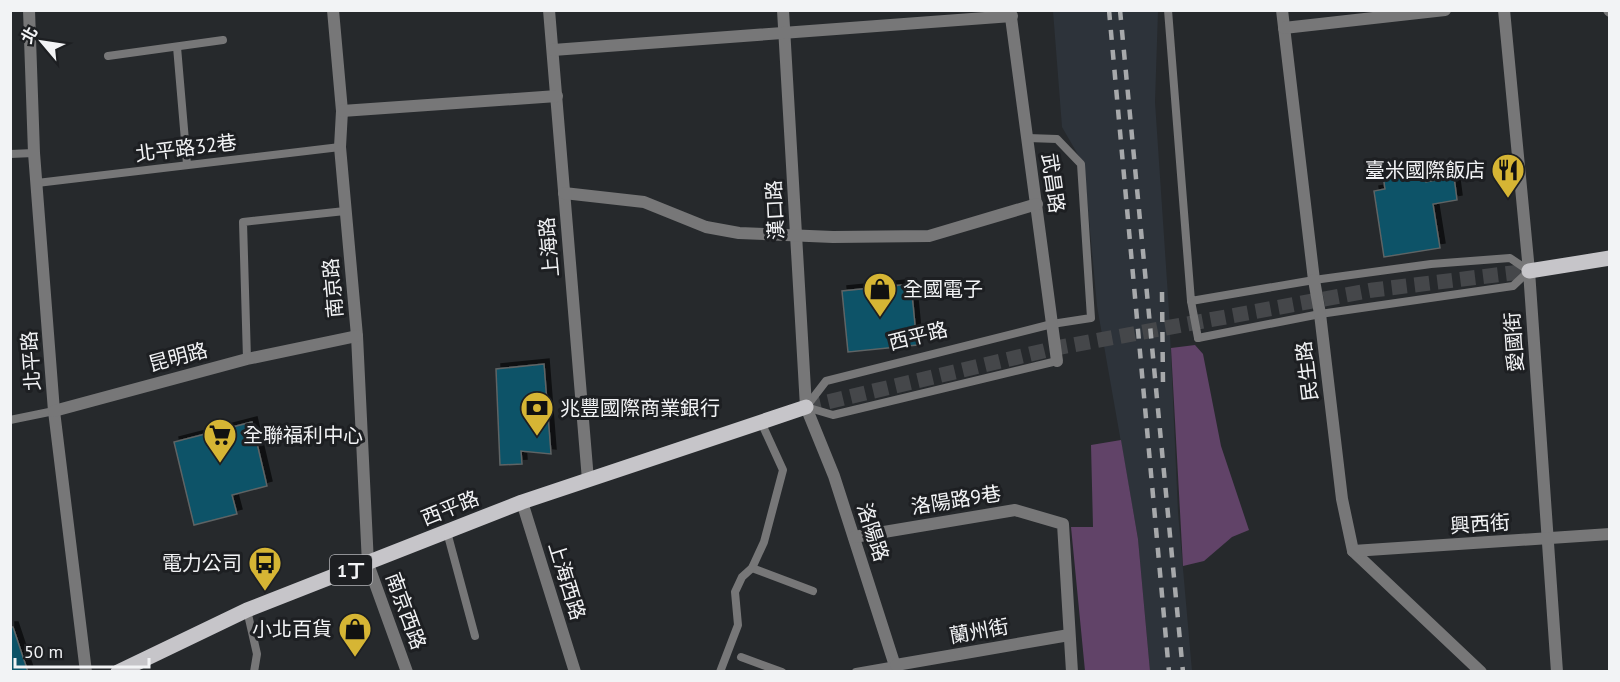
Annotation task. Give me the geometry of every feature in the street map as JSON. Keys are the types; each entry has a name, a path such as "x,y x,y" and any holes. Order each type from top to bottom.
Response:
{"main road":[{"path":"1529,271 1610,258"},
{"name":"西平路","path":"118,672 247,610 522,502 807,406"}],"street":[{"name":"北平路","path":"29,10 34,153 54,411 86,672"},
{"name":"南京路","path":"333,10 342,111 340,147 357,336 368,564"},
{"name":"上海路","path":"549,10 588,480"},
{"name":"漢口路","path":"783,10 807,406"},
{"name":"民生路","path":"1282,10 1342,499 1353,552"},
{"path":"1284,28 1445,10"},
{"name":"愛國街","path":"1504,10 1529,271 1557,672"},
{"path":"553,50 1011,14"},
{"name":"武昌路","path":"1011,14 1057,361"},
{"path":"342,111 557,96"},
{"path":"564,193 644,202 706,226 739,233 796,235 929,236 1037,204"},
{"name":"昆明路","path":"54,411 247,359 357,336"},
{"name":"洛陽路","path":"807,406 854,537 897,668"},
{"name":"上海西路","path":"522,502 575,672"},
{"name":"洛陽路9巷","path":"854,537 1015,510 1063,524 1069,635"},
{"name":"興西街","path":"1353,552 1610,534"},
{"path":"1353,552 1481,672"},
{"name":"南京西路","path":"368,564 407,672"},
{"path":"1069,635 1072,672"},
{"name":"蘭州街","path":"897,668 1069,635"}],"lane":[{"path":"1168,10 1191,301 1198,338 1320,314 1514,286 1529,271 1510,258 1431,264 1314,280 1191,301"},
{"path":"108,56 223,40"},
{"path":"177,47 187,164"},
{"name":"西平路","path":"807,406 826,381 1052,324 1091,318 1081,164 1057,139 1028,138"},
{"name":"北平路32巷","path":"37,183 340,147"},
{"path":"10,154 34,153"},
{"path":"247,359 243,222 345,212"},
{"path":"807,406 832,415 1057,361"},
{"name":"昆明路","path":"10,420 54,411"},
{"path":"720,672 738,625 735,592 742,577 752,568 764,542 783,470 761,422"},
{"path":"447,532 475,636"},
{"path":"752,568 813,591"},
{"path":"247,610 257,654 254,672"},
{"path":"741,657 782,672"},
{"path":"856,672 897,668"}],"shaded area":[{"path":"1053,11 1158,11 1155,102 1169,311 1178,512 1192,671 1150,671 1138,539 1097,306 1084,165 1062,127"},
{"path":"1195,345 1203,354 1221,446 1249,530 1232,537 1204,561 1183,566 1171,348"},
{"path":"1121,440 1138,539 1150,671 1085,671 1071,527 1093,527 1091,445"}],"building":[{"path":"1424,168 1426,182 1454,177 1457,200 1433,204 1440,248 1384,257 1374,191 1385,189 1383,175"},
{"name":"全國電子","path":"911,284 917,345 848,352 842,291"},
{"path":"544,364 551,454 521,451 522,464 500,465 496,369"},
{"name":"全聯福利中心","path":"252,422 267,486 232,495 237,514 194,525 174,442"},
{"path":"10,627 13,627 28,672 10,672"}],"tunnel":[{"path":"806,407 1056,348 1373,290 1529,271"}],"railway":[{"path":"1109,10 1169,672"},
{"path":"1120,10 1183,672"},
{"path":"1162,292 1163,385"}],"place":[{"name":"臺米國際飯店","path":"1508,199"},
{"name":"全國電子","path":"880,318"},
{"name":"兆豐國際商業銀行","path":"537,437"},
{"name":"全聯福利中心","path":"220,464"},
{"name":"電力公司","path":"265,592"},
{"name":"小北百貨","path":"355,658"}]}
